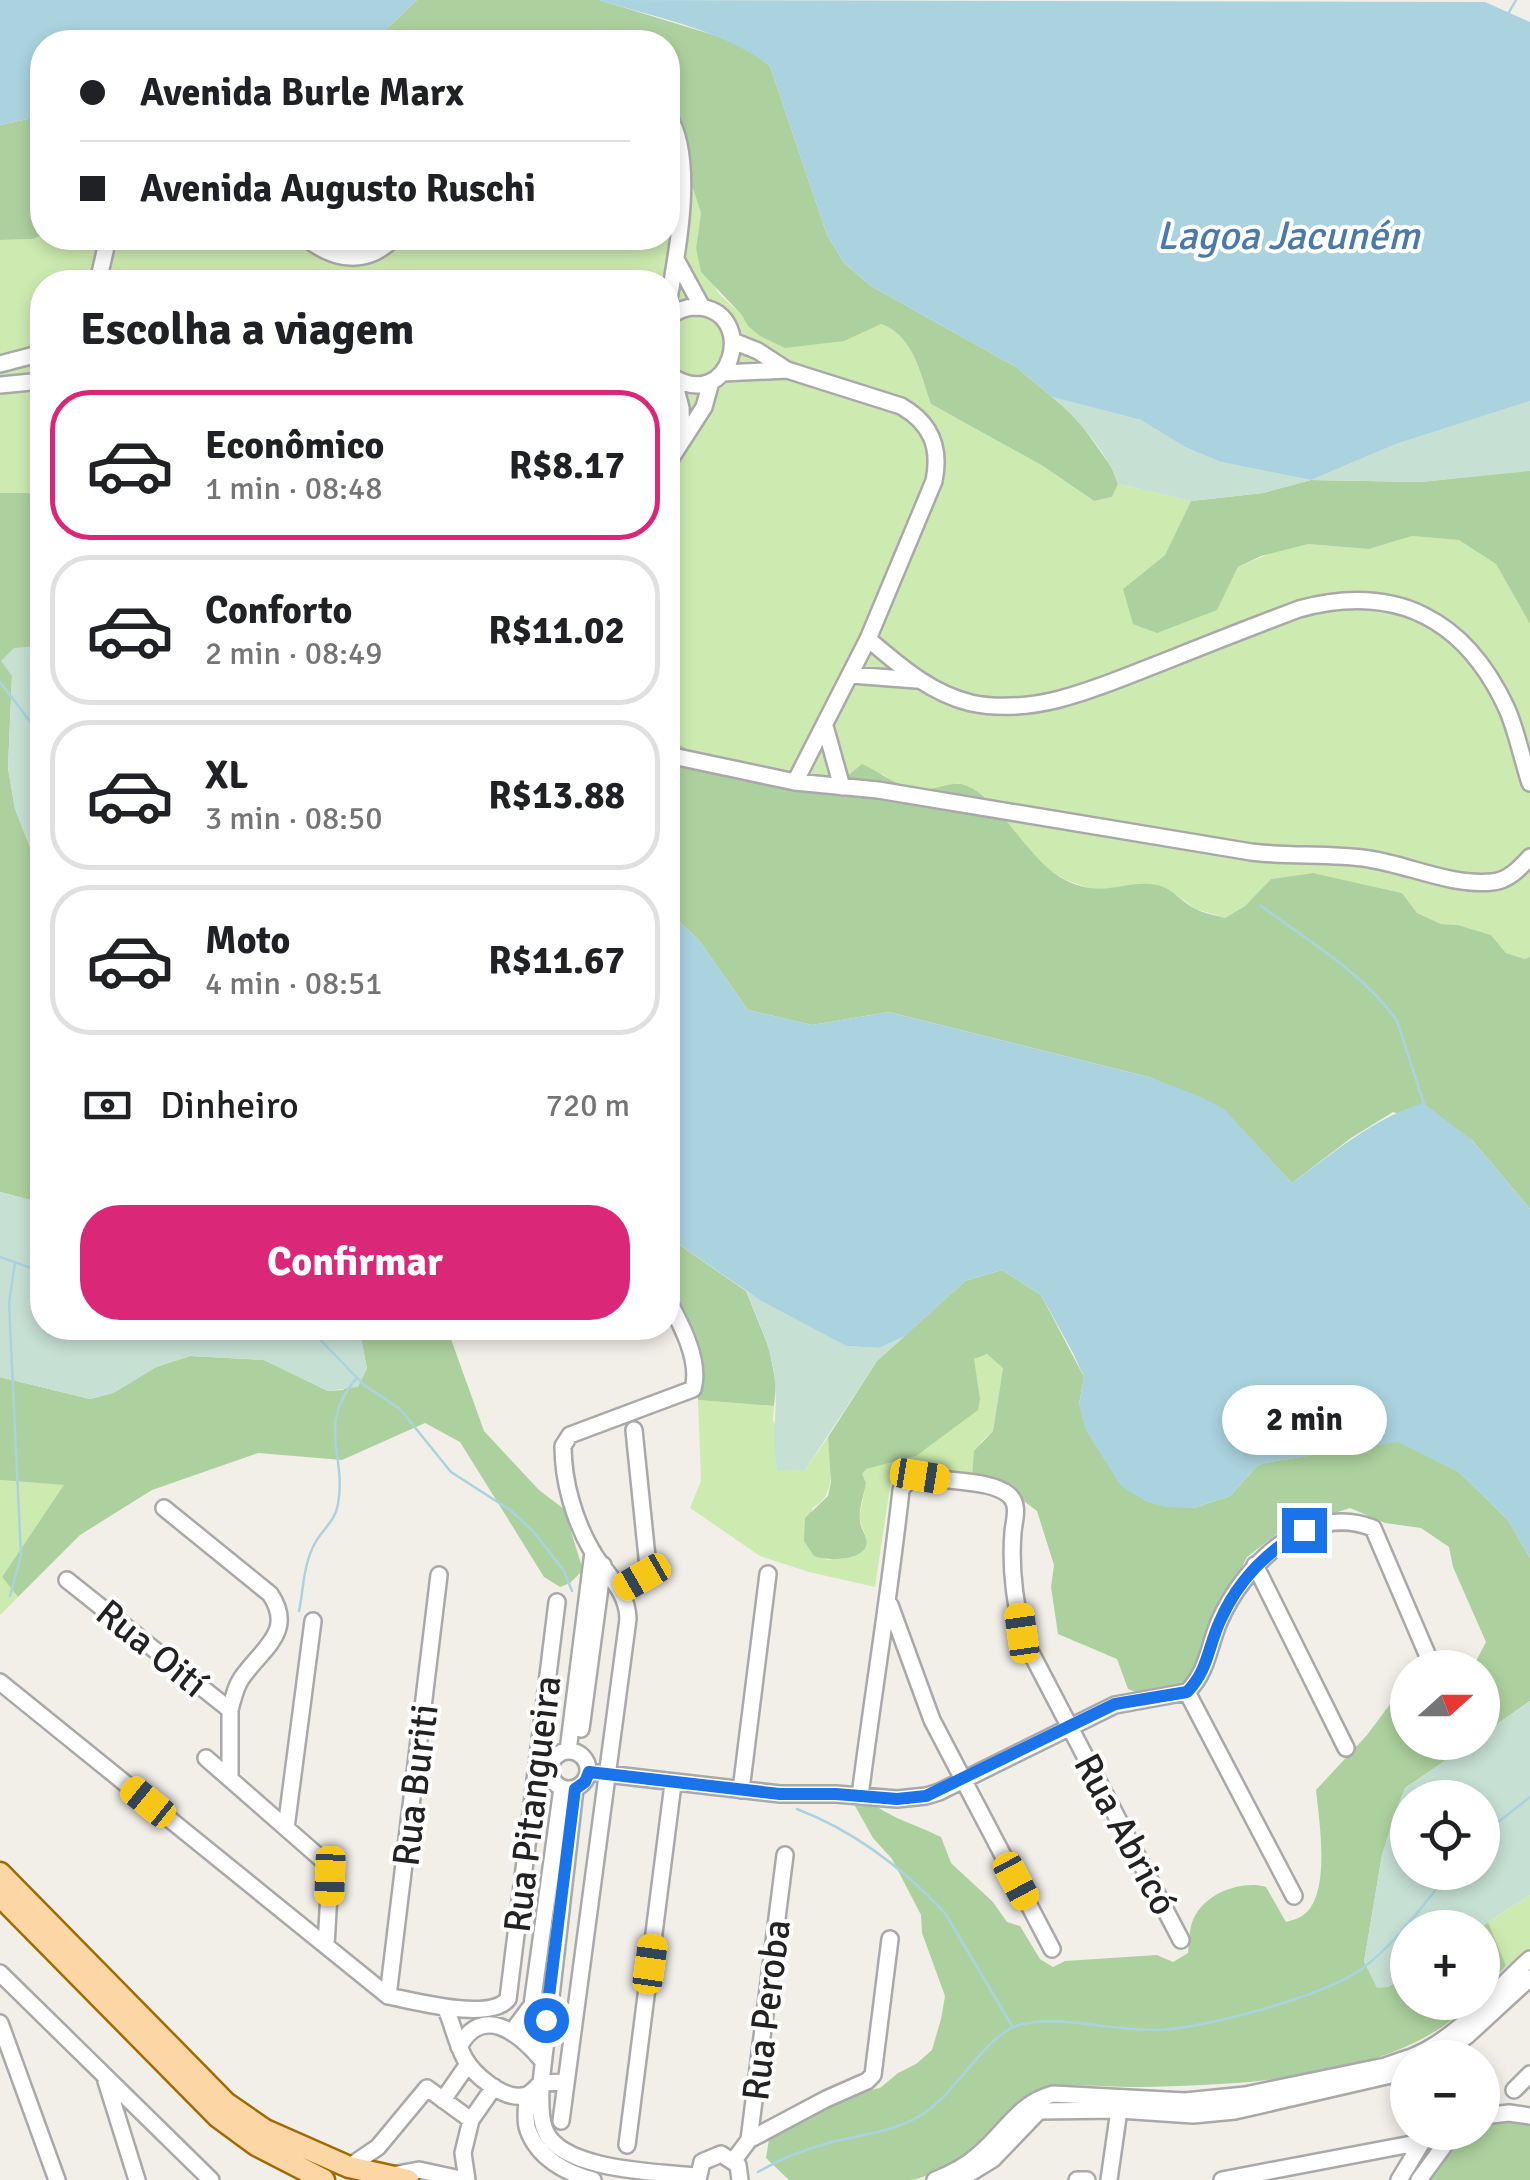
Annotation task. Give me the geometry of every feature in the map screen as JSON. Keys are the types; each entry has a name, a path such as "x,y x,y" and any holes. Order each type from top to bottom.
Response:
{"main road":[{"path":"0,1873 226,2103 266,2130 350,2166 394,2178"},
{"path":"0,1896 218,2117 256,2146 324,2180"}],"street":[{"path":"680,142 680,208"},
{"path":"324,250 348,258 378,250"},
{"path":"676,270 678,250"},
{"path":"678,261 702,308"},
{"path":"680,311 702,308 717,314 728,326 733,342 732,358 716,377 704,406 680,441"},
{"path":"733,342 758,351 787,370 901,406 929,428 936,445 934,481 868,639 796,782"},
{"path":"0,364 30,356"},
{"path":"680,380 695,385 716,377 787,370"},
{"path":"0,386 30,382"},
{"path":"680,403 682,437"},
{"path":"868,639 916,680 969,702 1000,706 1032,704 1084,693 1269,620 1330,601 1391,602 1422,613 1446,629 1478,663 1507,710 1530,783"},
{"path":"850,675 916,680"},
{"path":"825,726 842,786"},
{"path":"680,758 796,782 1287,857 1366,859 1472,883 1497,882 1515,873 1530,857"},
{"path":"562,2122 628,1619 621,1590 598,1559 568,1490 563,1446 570,1435 693,1389 694,1364 680,1324"},
{"path":"621,1590 642,1577 648,1566 634,1430"},
{"name":"Rua Abricó","path":"889,1601 901,1490 905,1483 920,1476 995,1488 1009,1495 1016,1508 1012,1564 1022,1633 1181,1940"},
{"path":"164,1508 270,1594 279,1606 279,1630 240,1681 230,1710"},
{"path":"589,1772 780,1794 897,1799 926,1796 1115,1704 1187,1692 1205,1670 1218,1624 1238,1585 1255,1565 1304,1530 1336,1524 1368,1525 1378,1534 1426,1650"},
{"path":"573,1752 598,1559"},
{"path":"1255,1565 1346,1748"},
{"name":"Rua Buriti","path":"388,1996 438,1574"},
{"path":"742,1790 768,1574"},
{"name":"Rua Oití","path":"67,1580 230,1710 230,1779"},
{"path":"860,1796 889,1601"},
{"path":"889,1601 932,1720 1052,1949"},
{"name":"Rua Pitangueira","path":"445,2008 490,2009 504,2004 544,1765 557,1602"},
{"path":"286,1828 312,1621"},
{"path":"0,1682 388,1996 445,2008 468,2064 494,2087 519,2097 527,2096 541,2082 565,2082"},
{"path":"1187,1692 1294,1896"},
{"path":"573,1752 586,1759 589,1772 585,1782 568,1789 552,1779 544,1765 556,1756 573,1752"},
{"path":"206,1758 326,1863 330,1876 326,1946"},
{"path":"627,2145 673,1784"},
{"path":"512,2032 532,2005 568,1789"},
{"path":"568,1789 541,2059 544,2130 562,2151 589,2162 698,2178 702,2162 714,2154 734,2160 740,2180"},
{"name":"Rua Peroba","path":"734,2160 749,2140 785,1855"},
{"path":"749,2140 810,2106 867,2082 873,2075 890,1939"},
{"path":"1443,2040 1530,1959"},
{"path":"0,1973 211,2180"},
{"path":"1461,2040 1530,1978"},
{"path":"0,2023 56,2180"},
{"path":"454,2027 472,2030 490,2024 512,2032 541,2059"},
{"path":"459,2047 472,2030"},
{"path":"443,2100 468,2064"},
{"path":"935,2180 977,2157 1037,2098 1053,2094 1185,2101 1245,2095 1390,2064"},
{"path":"958,2180 993,2159 1039,2111 1119,2110 1194,2115 1235,2111 1390,2074"},
{"path":"1514,2090 1530,2074"},
{"path":"104,2078 137,2180"},
{"path":"394,2178 418,2170 466,2180 463,2153 471,2120 494,2087"},
{"path":"350,2166 378,2147 427,2088 471,2120"},
{"path":"527,2096 528,2130 537,2144 559,2168 593,2180"},
{"path":"1109,2180 1119,2110"},
{"path":"1500,2114 1530,2116"},
{"path":"1222,2180 1390,2144"},
{"path":"1399,2180 1414,2150"},
{"path":"1419,2180 1441,2150"},
{"path":"1077,2180 1088,2180"}],"green space":[{"path":"417,0 599,0 747,49 770,66 827,235 844,263 871,286 1016,367 1076,417 1112,468 1118,484 1112,497 1094,501 1043,466 931,404 908,346 881,324 844,341 785,348 748,326 701,272 696,248 701,213 691,183 680,169 680,30 386,30"},
{"path":"30,119 30,239 0,240 0,125"},
{"path":"680,169 691,183 701,213 696,248 718,293 748,326 864,330 881,324 908,346 931,404 1043,466 1094,501 1112,497 1118,484 1191,501 1165,555 1123,589 1217,609 1238,567 1285,547 1308,544 1369,549 1412,536 1460,540 1496,564 1530,624 1530,957 1506,953 1491,935 1441,924 1417,913 1402,893 1313,873 1271,879 1245,906 1225,918 1196,909 1156,885 1094,890 1066,880 1040,864 984,796 959,783 928,790 902,788 883,774 830,792 789,792 746,779 680,745 680,270 30,270 30,494 0,493 0,240 30,239 30,250 680,250"},
{"path":"1052,397 1141,420 1185,447 1221,462 1311,480 1263,493 1191,501 1118,484 1091,437"},
{"path":"1530,401 1530,471 1421,482 1311,480 1396,444"},
{"path":"1530,471 1530,624 1496,564 1459,540 1412,536 1369,549 1308,544 1261,556 1238,567 1217,610 1157,633 1133,624 1123,589 1165,555 1191,501 1263,493 1311,480 1421,482"},
{"path":"0,493 28,493 30,655 12,676 8,768 15,809 30,847 30,1200 0,1192"},
{"path":"30,647 30,847 15,809 8,768 12,676 1,661 14,648"},
{"path":"680,745 743,777 802,791 827,793 862,764 915,788 961,784 988,800 1038,859 1067,881 1104,889 1157,885 1199,911 1225,918 1245,906 1271,879 1313,873 1402,893 1417,913 1441,924 1491,935 1506,953 1530,957 1530,1209 1472,1140 1393,1112 1292,1183 1223,1109 1149,1077 889,1012 812,1025 748,1010 698,939 680,922"},
{"path":"0,1192 30,1200 30,1340 361,1340 367,1369 358,1387 328,1391 264,1360 190,1356 156,1367 113,1393 90,1399 0,1377"},
{"path":"680,1245 746,1291 769,1348 776,1384 774,1406 698,1400 697,1341 680,1310"},
{"path":"1002,1270 1041,1295 1084,1377 1079,1405 1193,1508 1230,1496 1264,1463 1398,1441 1459,1472 1508,1520 1530,1558 1530,1701 1500,1722 1500,1650 1482,1650 1486,1642 1453,1567 1449,1547 1421,1528 1385,1523 1350,1508 1282,1530 1247,1557 1211,1627 1193,1674 1181,1684 1141,1694 1128,1689 1117,1659 1058,1634 1051,1587 1054,1565 1037,1511 997,1481 972,1478 974,1451 993,1431 1003,1368 987,1354 974,1359 978,1410 916,1456 866,1469 862,1474 866,1483 860,1517 867,1543 863,1551 842,1558 814,1556 804,1541 805,1518 828,1496 828,1437 877,1361 965,1281"},
{"path":"746,1291 846,1346 879,1348 905,1336 877,1361 805,1470 778,1471 774,1371"},
{"path":"361,1340 451,1340 484,1431 539,1490 564,1509 583,1570 560,1587 544,1577 460,1442 425,1423 342,1460 258,1453 152,1490 80,1535 18,1597 2,1577 64,1485 0,1480 0,1377 90,1399 113,1393 156,1367 190,1356 264,1360 328,1391 343,1390 367,1369"},
{"path":"982,1354 992,1355 1003,1368 993,1431 981,1442 972,1478 892,1474 875,1587 760,1556 690,1508 701,1481 698,1400 774,1406 773,1421 805,1470 828,1437 829,1486 826,1495 812,1508 814,1556 828,1560 858,1554 866,1537 859,1518 866,1483 861,1474 865,1469 916,1456 974,1367 974,1359"},
{"path":"0,1480 65,1485 2,1577 18,1597 0,1615"},
{"path":"1530,1701 1530,1895 1500,1914 1500,1910 1390,1910 1390,1986 1377,1988 1364,1962 1390,1829 1390,1890 1500,1890 1500,1780 1417,1780 1446,1760 1500,1760 1500,1722"},
{"path":"1390,1704 1390,1760 1446,1760 1417,1780 1390,1780 1390,1832 1382,1855 1364,1962 1390,1986 1390,2020 1450,2020 1439,2029 1418,2040 1390,2040 1390,2052 1315,2073 1223,2084 1048,2089 1025,2099 959,2158 918,2179 789,2180 766,2158 769,2139 827,2098 880,2088 916,2064 932,2050 941,2019 945,1996 922,1933 921,1915 892,1859 873,1838 855,1806 867,1799 893,1816 941,1837 951,1863 993,1902 1007,1922 1020,1926 1040,1959 1053,1967 1065,1961 1157,1955 1173,1962 1188,1953 1192,1923 1202,1906 1227,1890 1247,1885 1266,1887 1286,1922 1302,1916 1311,1906 1317,1893 1321,1857 1316,1790"},
{"path":"1530,1895 1530,1950 1506,1966 1500,1951 1500,1914"},
{"path":"1500,1951 1506,1966 1500,1972"},
{"path":"1500,2120 1530,2120 1530,2180 1411,2180 1434,2150 1500,2150"}],"water":[{"path":"0,0 417,0 386,30 30,30 30,119 0,125"},
{"name":"Lagoa Jacuném","path":"599,0 1485,2 1530,22 1530,401 1396,444 1311,480 1221,462 1185,447 1141,420 1052,397 1016,367 871,286 844,263 827,235 770,66 710,34"},
{"path":"680,922 698,939 748,1010 812,1025 889,1012 1149,1077 1224,1109 1292,1183 1370,1127 1423,1103 1472,1140 1530,1209 1530,1558 1508,1520 1459,1472 1398,1442 1264,1463 1230,1496 1193,1508 1147,1502 1121,1486 1085,1429 1079,1405 1084,1377 1041,1295 1002,1270 965,1281 905,1336 879,1348 846,1346 760,1300 680,1245"}],"waterway":[{"path":"1508,14 1516,0"},
{"path":"0,682 30,721"},
{"path":"1261,906 1334,959 1384,1004 1397,1021 1424,1104"},
{"path":"0,1257 30,1268"},
{"path":"10,1596 21,1556 9,1303 15,1263"},
{"path":"321,1340 364,1385 400,1409 451,1472 510,1510 533,1531 564,1571 572,1591"},
{"path":"299,1611 311,1551 337,1510 340,1486 335,1426 344,1396 356,1379"},
{"path":"1500,1821 1530,1797"},
{"path":"797,1809 858,1840 895,1866 945,1913 1012,2026"},
{"path":"758,2172 810,2149 889,2129 923,2114 985,2049 1023,2024 1054,2022 1173,2029 1262,2010 1322,1989 1375,1958 1436,1890"}],"route":[{"path":"546,2020 575,1789 585,1782 589,1772 780,1794 897,1799 939,1792 1115,1704 1187,1692 1205,1670 1218,1624 1238,1585 1255,1565 1304,1530"}]}
